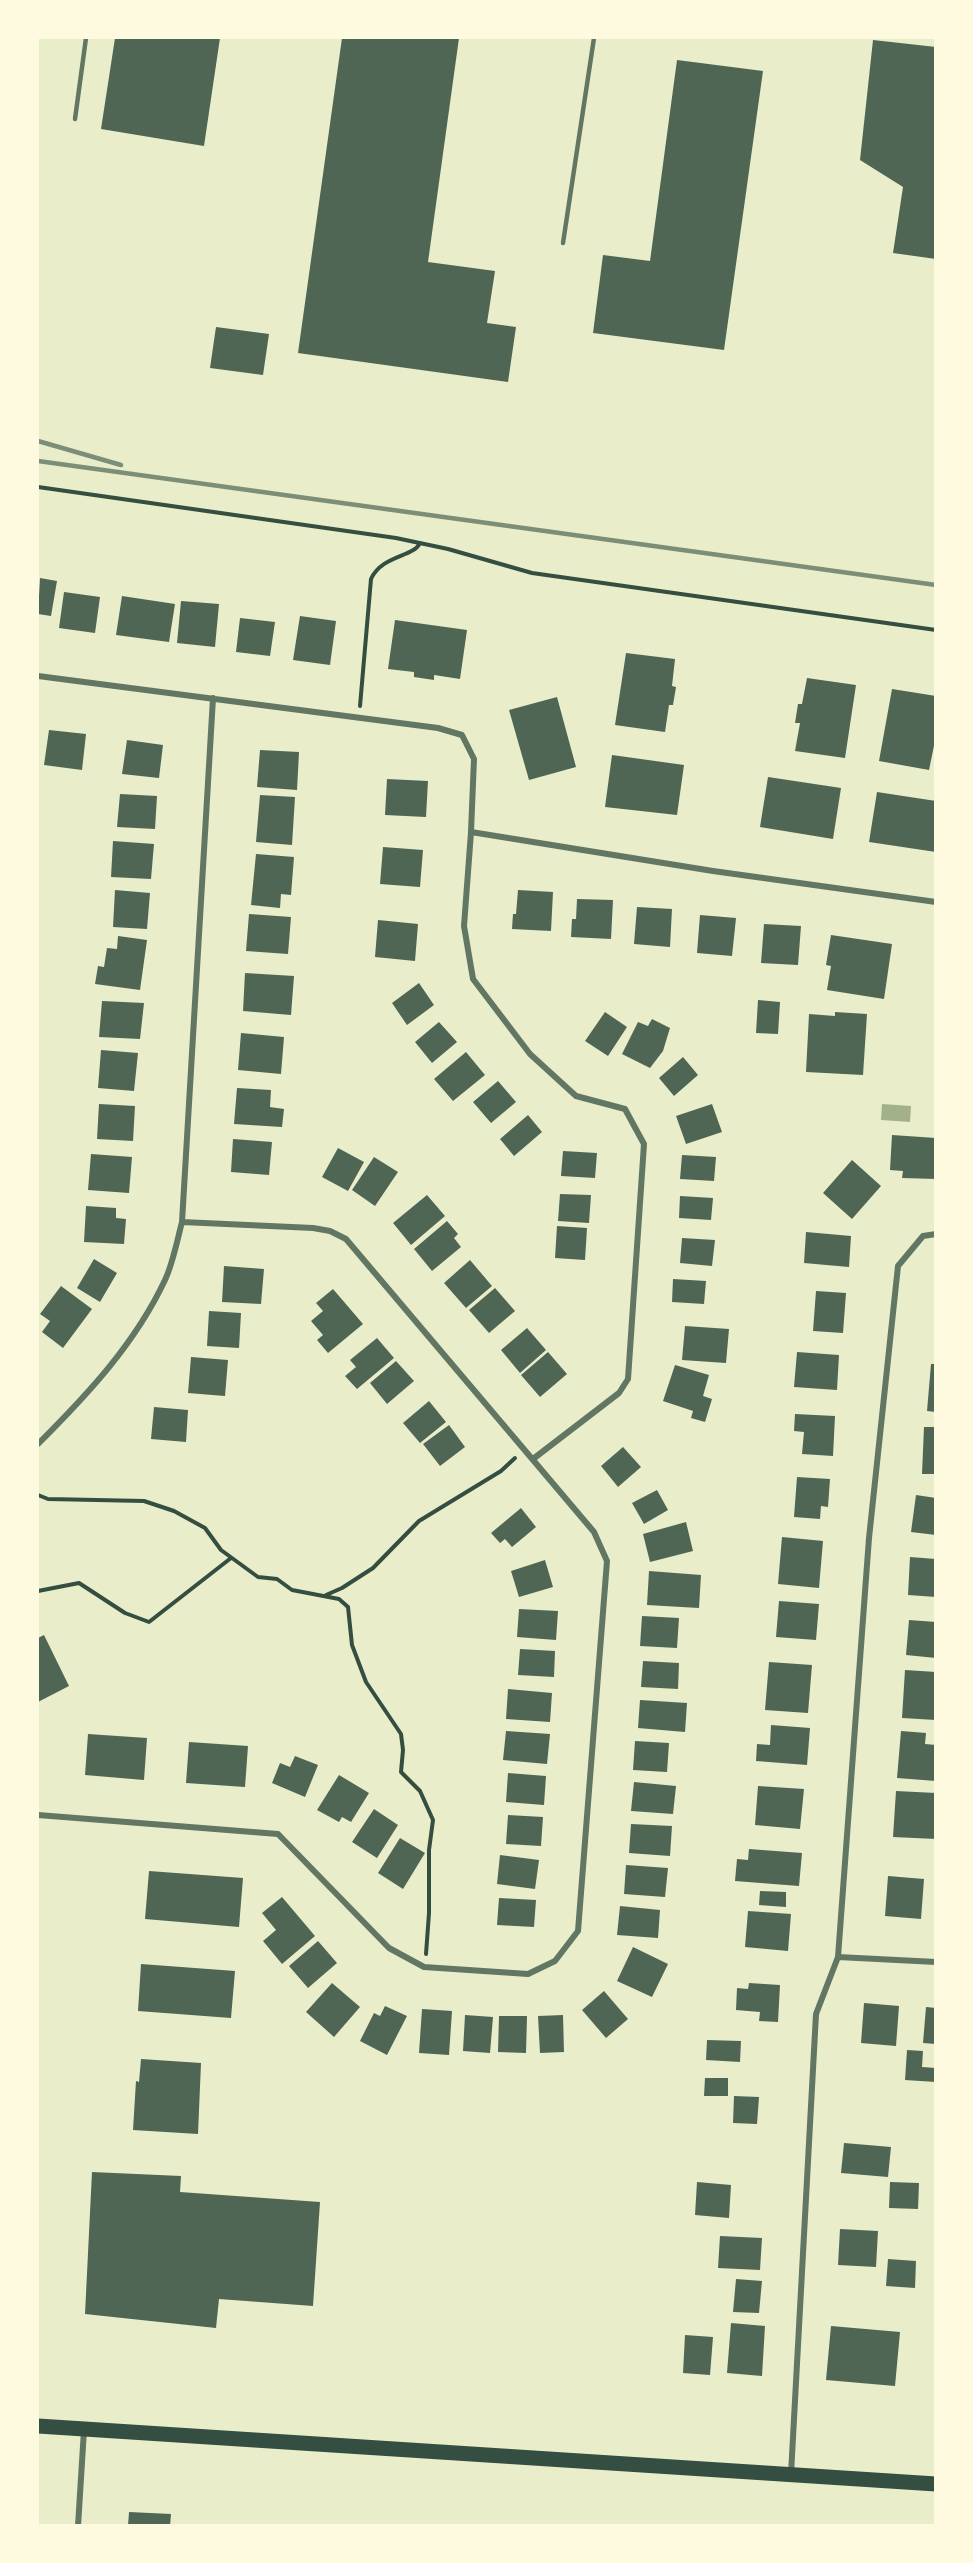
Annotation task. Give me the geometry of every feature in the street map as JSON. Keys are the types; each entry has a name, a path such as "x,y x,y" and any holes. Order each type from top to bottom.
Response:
{"main road":[{"path":"38,2426 936,2484"}],"street":[{"path":"38,676 438,728 462,735 474,759 465,926 473,979 530,1054 576,1096 625,1108 645,1144 628,1379 619,1393 533,1459"},
{"path":"38,1444 77,1405 128,1345 166,1279 182,1222 213,698"},
{"path":"471,832 713,871 936,902"},
{"path":"38,1815 278,1834 389,1948 424,1967 528,1974 555,1961 578,1932 607,1561 594,1532 346,1239 330,1231 313,1228 182,1222"},
{"path":"790,2475 816,2013 838,1957 869,1538 898,1266 923,1236 936,1234"},
{"path":"838,1957 936,1962"},
{"path":"78,2526 84,2429"}],"lane":[{"path":"75,119 86,38"},
{"path":"563,243 594,38"}],"path":[{"path":"38,488 362,532 420,543 532,573 936,630"},
{"path":"360,702 371,579 384,563 414,550 420,543"},
{"path":"325,1595 342,1588 373,1568 419,1521 501,1471 525,1450"},
{"path":"38,1495 48,1499 144,1501 174,1511 205,1528 221,1550 258,1577 277,1579 292,1590 339,1599 348,1607 352,1645 366,1682 400,1734 403,1750 401,1772 420,1791 433,1820 429,1850 429,1913 424,1967"},
{"path":"38,1591 79,1582 125,1613 149,1622 231,1558"}],"shaded area":[{"path":"882,1104 911,1106 910,1122 881,1120"}],"building":[{"path":"115,38 220,38 204,146 101,129"},
{"path":"342,38 459,38 428,262 495,271 487,323 516,327 508,382 298,353"},
{"path":"873,40 936,47 936,259 893,253 903,187 860,160"},
{"path":"677,60 763,71 724,350 593,333 603,255 650,261"},
{"path":"216,327 269,334 263,375 210,368"},
{"path":"40,578 57,581 51,616 38,614"},
{"path":"64,592 100,597 95,633 59,628"},
{"path":"122,596 175,604 169,642 116,635"},
{"path":"181,601 219,604 215,647 177,643"},
{"path":"300,616 336,621 330,665 293,660"},
{"path":"240,618 275,622 270,656 236,652"},
{"path":"395,620 467,630 460,679 434,675 434,680 414,677 414,672 388,669"},
{"path":"626,653 675,659 672,686 676,687 673,705 669,705 665,732 615,725"},
{"path":"807,678 856,685 845,758 795,751 800,723 795,723 798,704 802,704"},
{"path":"892,689 936,696 936,736 929,770 879,761"},
{"path":"557,697 576,767 529,780 509,710"},
{"path":"49,730 86,734 82,770 44,765"},
{"path":"127,740 163,745 159,778 122,774"},
{"path":"260,750 299,752 297,790 257,787"},
{"path":"612,755 684,765 677,815 605,807"},
{"path":"768,777 841,788 833,839 760,827"},
{"path":"387,779 428,781 426,817 385,815"},
{"path":"877,792 936,801 936,852 869,842"},
{"path":"120,794 157,796 155,829 117,827"},
{"path":"260,795 295,797 292,845 256,842"},
{"path":"113,841 154,844 151,879 111,877"},
{"path":"383,847 423,850 420,887 380,884"},
{"path":"256,854 294,857 291,895 281,894 280,908 251,905"},
{"path":"115,890 150,893 147,929 113,927"},
{"path":"518,890 553,892 551,931 512,929"},
{"path":"577,899 613,900 611,939 571,937 572,919 576,919"},
{"path":"637,907 672,909 670,947 634,944"},
{"path":"249,914 291,917 288,954 246,951"},
{"path":"700,915 736,918 732,956 697,953"},
{"path":"378,920 418,924 415,961 375,957"},
{"path":"764,924 801,926 798,965 761,963"},
{"path":"831,935 892,944 884,999 827,990 831,966 826,965"},
{"path":"118,936 147,940 140,990 95,984 98,966 104,967 107,948 117,949"},
{"path":"245,973 294,976 291,1015 243,1011"},
{"path":"419,983 434,1005 407,1025 392,1003"},
{"path":"758,1000 780,1002 778,1034 756,1033"},
{"path":"102,1001 144,1003 140,1039 99,1037"},
{"path":"605,1012 627,1027 608,1056 585,1041"},
{"path":"835,1012 867,1014 863,1075 806,1072 809,1014 835,1016"},
{"path":"652,1019 670,1028 663,1051 650,1068 622,1054 638,1022 648,1026"},
{"path":"439,1022 457,1042 432,1063 415,1042"},
{"path":"241,1033 284,1037 281,1074 238,1070"},
{"path":"101,1050 138,1053 134,1091 98,1088"},
{"path":"466,1052 485,1075 453,1101 434,1079"},
{"path":"683,1057 698,1075 674,1096 659,1078"},
{"path":"498,1081 516,1102 491,1123 473,1102"},
{"path":"237,1088 271,1090 270,1107 284,1109 282,1127 234,1124"},
{"path":"99,1104 135,1106 133,1141 97,1139"},
{"path":"712,1104 722,1132 686,1144 676,1116"},
{"path":"528,1115 542,1132 514,1156 500,1139"},
{"path":"892,1135 936,1138 936,1179 902,1178 903,1171 890,1170"},
{"path":"233,1139 272,1142 269,1175 231,1172"},
{"path":"338,1148 364,1162 348,1191 322,1177"},
{"path":"563,1151 597,1153 595,1178 561,1176"},
{"path":"91,1154 132,1157 129,1193 88,1190"},
{"path":"682,1155 716,1157 714,1181 680,1179"},
{"path":"374,1157 398,1172 375,1206 352,1190"},
{"path":"852,1160 881,1186 852,1219 823,1193"},
{"path":"560,1194 591,1195 589,1223 558,1221"},
{"path":"427,1195 445,1216 411,1245 393,1223"},
{"path":"680,1196 713,1198 711,1220 679,1218"},
{"path":"86,1206 116,1208 116,1218 126,1219 124,1244 84,1242"},
{"path":"447,1221 458,1234 454,1238 461,1247 432,1271 414,1249"},
{"path":"557,1226 587,1228 585,1260 555,1258"},
{"path":"806,1232 851,1236 849,1267 804,1263"},
{"path":"682,1238 715,1240 712,1266 680,1263"},
{"path":"94,1259 117,1273 100,1302 77,1288"},
{"path":"470,1260 492,1286 466,1308 444,1283"},
{"path":"224,1266 264,1269 261,1304 222,1302"},
{"path":"673,1279 706,1281 704,1304 672,1302"},
{"path":"61,1286 92,1309 63,1348 42,1332 50,1321 40,1314"},
{"path":"495,1288 515,1311 489,1333 469,1310"},
{"path":"333,1289 363,1324 328,1353 317,1340 323,1335 311,1321 323,1311 316,1303"},
{"path":"816,1291 846,1293 843,1333 813,1331"},
{"path":"209,1311 241,1313 239,1348 207,1346"},
{"path":"685,1326 729,1329 726,1363 682,1360"},
{"path":"527,1328 546,1350 520,1373 501,1350"},
{"path":"377,1338 394,1358 357,1389 345,1376 356,1367 350,1360"},
{"path":"548,1352 567,1374 540,1397 521,1375"},
{"path":"797,1352 839,1355 837,1390 794,1387"},
{"path":"191,1357 228,1360 225,1396 188,1393"},
{"path":"396,1361 414,1381 387,1404 370,1383"},
{"path":"931,1364 936,1364 936,1412 927,1411"},
{"path":"675,1365 709,1375 703,1396 712,1399 705,1422 691,1418 693,1411 663,1401"},
{"path":"429,1401 446,1422 420,1443 403,1423"},
{"path":"154,1407 188,1410 186,1442 151,1439"},
{"path":"795,1414 835,1416 833,1456 802,1454 804,1432 794,1431"},
{"path":"449,1425 465,1447 440,1466 423,1444"},
{"path":"924,1427 936,1427 936,1474 922,1474"},
{"path":"623,1447 641,1467 618,1487 601,1466"},
{"path":"797,1477 830,1479 828,1507 821,1506 820,1519 794,1517"},
{"path":"657,1490 668,1510 644,1524 632,1503"},
{"path":"916,1495 936,1498 936,1535 911,1532"},
{"path":"521,1508 536,1527 512,1547 505,1539 500,1543 491,1533"},
{"path":"686,1522 693,1551 650,1562 643,1534"},
{"path":"782,1537 823,1541 819,1588 778,1584"},
{"path":"910,1557 936,1559 936,1597 908,1595"},
{"path":"545,1560 553,1587 519,1597 511,1571"},
{"path":"649,1571 701,1575 699,1608 647,1605"},
{"path":"779,1601 819,1604 816,1640 776,1637"},
{"path":"519,1609 558,1611 556,1640 517,1637"},
{"path":"642,1616 679,1618 677,1648 640,1646"},
{"path":"909,1620 936,1622 936,1658 906,1655"},
{"path":"44,1635 69,1686 38,1702 38,1638"},
{"path":"520,1649 555,1651 554,1677 518,1675"},
{"path":"643,1661 679,1663 678,1689 641,1687"},
{"path":"769,1662 812,1665 808,1713 765,1710"},
{"path":"905,1670 936,1672 936,1720 902,1718"},
{"path":"508,1689 552,1693 550,1722 506,1719"},
{"path":"640,1700 687,1703 685,1732 638,1728"},
{"path":"771,1725 810,1728 807,1765 756,1761 757,1744 770,1745"},
{"path":"506,1731 550,1734 547,1764 503,1760"},
{"path":"901,1731 926,1733 925,1744 936,1745 936,1781 897,1778"},
{"path":"88,1734 147,1738 144,1780 85,1775"},
{"path":"635,1741 669,1743 667,1772 633,1770"},
{"path":"189,1742 248,1746 245,1787 186,1783"},
{"path":"295,1756 318,1765 305,1797 272,1783 280,1763 290,1767"},
{"path":"508,1773 546,1776 544,1805 506,1802"},
{"path":"339,1775 369,1793 351,1822 342,1817 339,1822 317,1810"},
{"path":"634,1782 676,1786 673,1814 631,1811"},
{"path":"758,1786 804,1789 800,1829 755,1825"},
{"path":"896,1791 936,1793 936,1839 893,1837"},
{"path":"374,1809 398,1825 377,1858 352,1842"},
{"path":"508,1815 543,1817 541,1846 506,1844"},
{"path":"631,1824 672,1826 670,1856 629,1853"},
{"path":"400,1838 425,1853 403,1889 378,1873"},
{"path":"749,1849 802,1853 799,1886 735,1881 737,1859 748,1860"},
{"path":"500,1855 539,1860 535,1889 497,1884"},
{"path":"626,1865 668,1868 665,1897 624,1894"},
{"path":"149,1871 243,1878 239,1927 145,1919"},
{"path":"888,1876 924,1879 921,1919 885,1916"},
{"path":"760,1891 786,1892 786,1907 759,1905"},
{"path":"282,1897 315,1936 282,1964 263,1941 276,1930 262,1913"},
{"path":"499,1898 536,1900 534,1927 497,1925"},
{"path":"620,1906 660,1910 658,1938 617,1935"},
{"path":"748,1911 791,1914 788,1951 745,1947"},
{"path":"318,1941 337,1963 308,1988 289,1966"},
{"path":"633,1947 668,1964 652,1997 617,1981"},
{"path":"141,1964 235,1971 231,2018 138,2011"},
{"path":"332,1983 360,2007 334,2037 306,2012"},
{"path":"749,1983 780,1985 778,2022 759,2021 760,2012 736,2010 737,1988 748,1989"},
{"path":"604,1991 628,2019 606,2038 582,2010"},
{"path":"864,2003 899,2006 896,2046 861,2043"},
{"path":"385,2006 407,2016 387,2055 360,2041 374,2013 380,2016"},
{"path":"926,2007 936,2008 936,2044 923,2043"},
{"path":"422,2009 452,2011 449,2055 419,2053"},
{"path":"465,2015 493,2017 490,2053 463,2051"},
{"path":"563,2015 564,2052 540,2053 538,2016"},
{"path":"499,2016 527,2016 526,2053 498,2052"},
{"path":"707,2040 741,2041 740,2062 706,2060"},
{"path":"907,2050 923,2051 922,2067 936,2068 936,2082 905,2080"},
{"path":"141,2059 201,2063 198,2134 133,2130 136,2081 139,2082"},
{"path":"705,2078 728,2078 728,2096 704,2096"},
{"path":"734,2096 759,2097 757,2124 733,2123"},
{"path":"844,2143 891,2147 888,2177 841,2173"},
{"path":"92,2172 181,2176 180,2192 320,2202 313,2306 219,2299 216,2328 85,2314"},
{"path":"697,2182 731,2185 729,2218 695,2215"},
{"path":"890,2182 919,2183 918,2209 889,2208"},
{"path":"840,2229 878,2231 876,2267 838,2265"},
{"path":"720,2236 762,2238 760,2270 718,2268"},
{"path":"888,2259 916,2261 915,2288 886,2286"},
{"path":"736,2279 762,2281 759,2313 733,2312"},
{"path":"731,2323 765,2326 762,2376 727,2373"},
{"path":"831,2326 900,2332 895,2386 826,2380"},
{"path":"685,2335 713,2337 710,2375 683,2373"},
{"path":"129,2512 171,2514 170,2526 128,2526"}],"railway":[{"path":"38,441 121,465"},
{"path":"38,461 936,585"}]}
